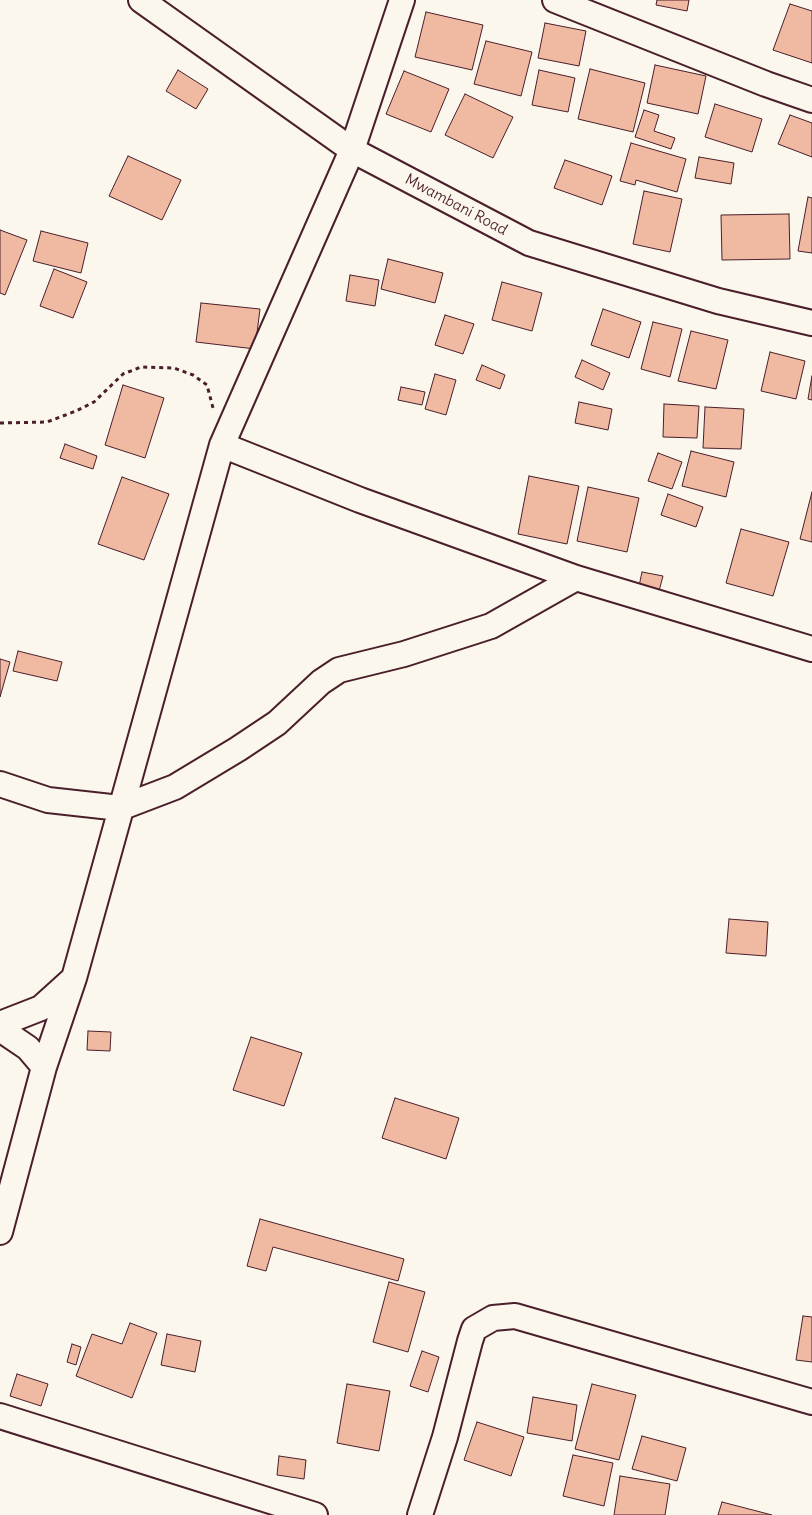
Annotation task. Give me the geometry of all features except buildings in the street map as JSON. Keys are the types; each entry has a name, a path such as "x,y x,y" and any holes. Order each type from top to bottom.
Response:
{"street":[{"name":"Mwambani Road","path":"141,0 352,150 529,244 718,300 812,323"},
{"path":"0,1232 44,1067 74,978 222,445 352,150 402,0"},
{"path":"555,0 766,84 812,100"},
{"path":"222,445 360,500 576,578 812,649"},
{"path":"0,784 48,800 120,808 175,787 238,749 277,723 321,682 338,670 404,654 491,626 576,578"},
{"path":"0,1024 41,1008 74,978"},
{"path":"0,1029 28,1048 44,1067"},
{"path":"420,1515 445,1437 474,1329 493,1318 515,1316 812,1402"},
{"path":"0,1416 315,1515"}],"path":[{"path":"0,423 47,422 94,402 123,374 141,367 174,368 194,375 208,385 222,445"}]}
